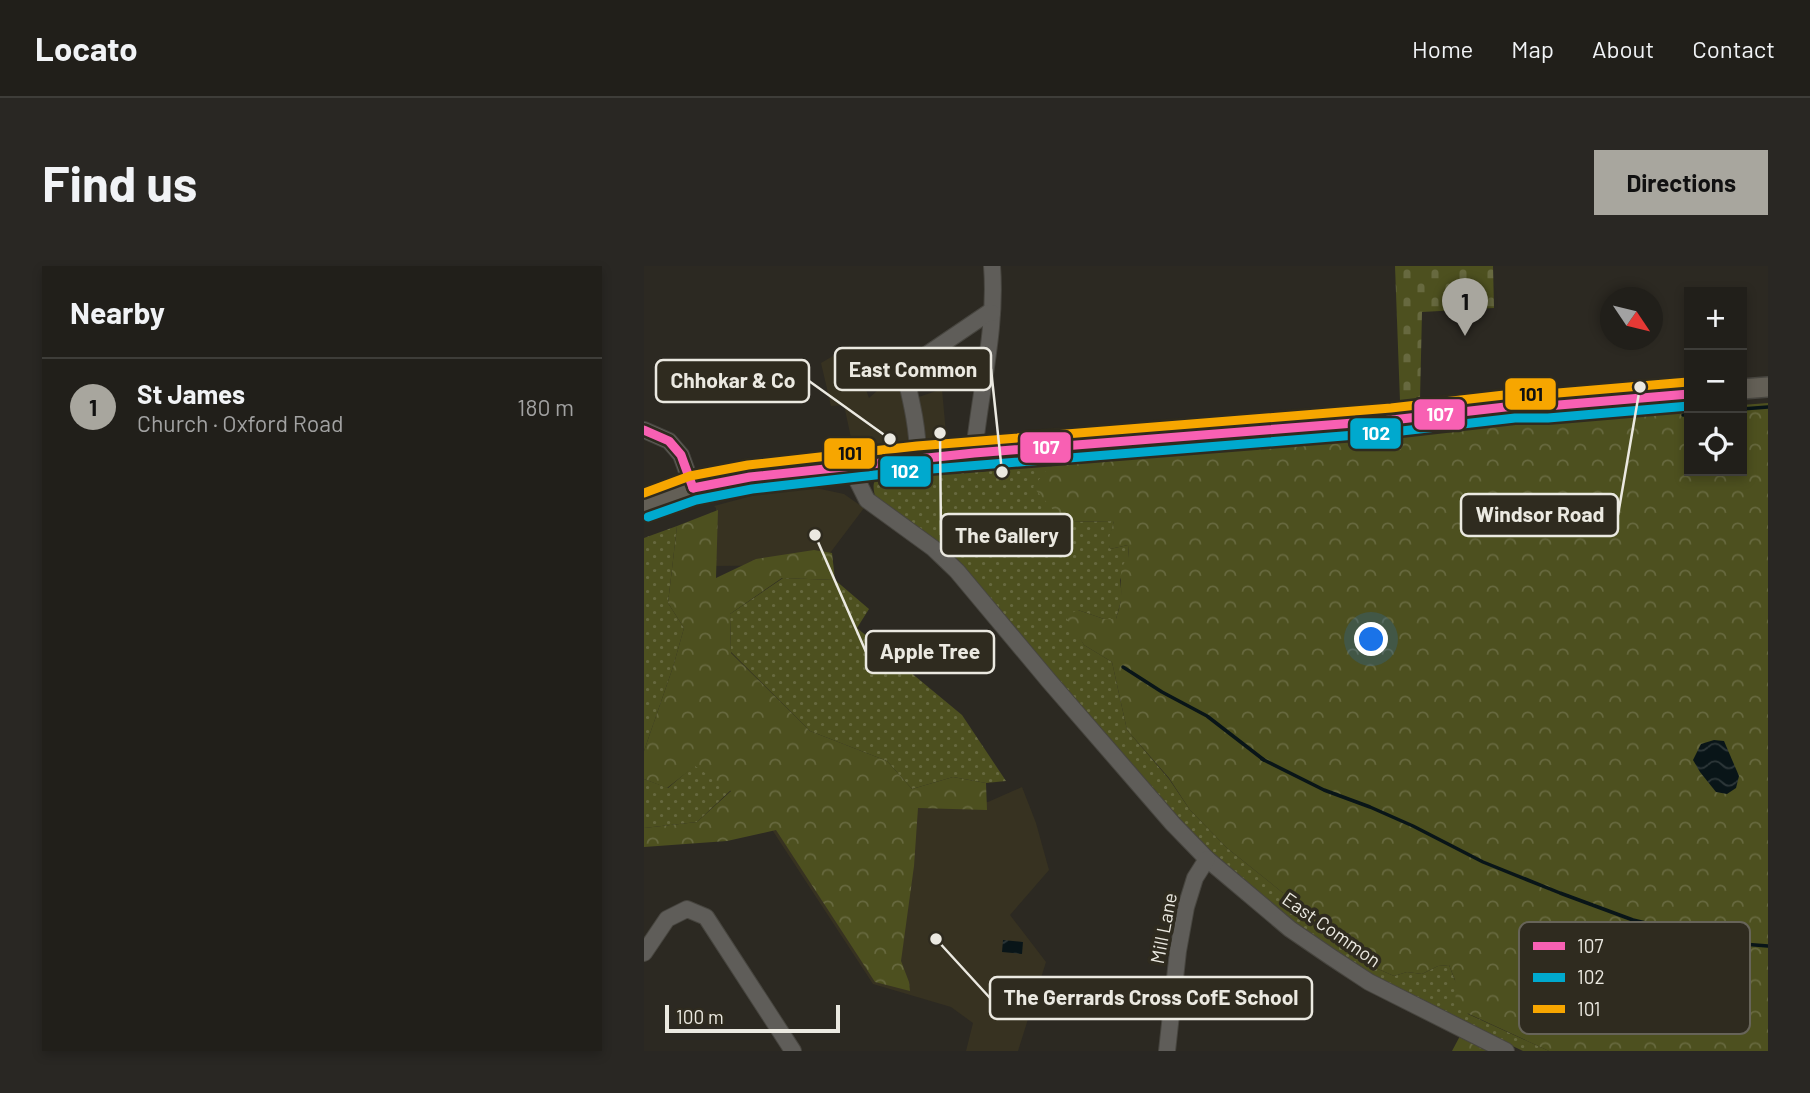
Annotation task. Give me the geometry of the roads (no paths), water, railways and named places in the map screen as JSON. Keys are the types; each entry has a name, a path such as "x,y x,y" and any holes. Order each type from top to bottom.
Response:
{"main road":[{"path":"1747,389 1768,387"},
{"path":"644,506 693,488 750,477 918,458 1684,394"}],"street":[{"path":"974,453 992,313 992,266"},
{"path":"887,380 988,313 992,313"},
{"path":"904,370 916,416 918,458"},
{"path":"644,430 669,441 681,455 693,488"},
{"name":"East Common","path":"856,465 858,482 867,500 933,548 957,571 1173,824 1207,859 1290,929 1369,982 1506,1051"},
{"name":"Mill Lane","path":"1167,1051 1178,951 1186,907 1195,878 1207,859"},
{"path":"644,953 667,919 687,909 706,917 793,1051"}],"water":[{"path":"1714,740 1724,741 1739,776 1736,788 1727,794 1716,792 1693,760 1701,744"},
{"path":"1003,940 1023,942 1022,954 1002,952"}],"waterway":[{"path":"1747,409 1768,407"},
{"path":"1123,667 1207,716 1264,760"},
{"path":"1262,759 1324,790 1413,826 1483,862 1641,922"},
{"path":"1750,945 1768,946"}],"place":[{"name":"St James","path":"1465,336"},
{"name":"Windsor Road","path":"1640,387"},
{"name":"The Gallery","path":"940,433"},
{"name":"Chhokar & Co","path":"890,439"},
{"name":"East Common","path":"1002,472"},
{"name":"Apple Tree","path":"815,535"},
{"name":"The Gerrards Cross CofE School","path":"936,939"}]}
